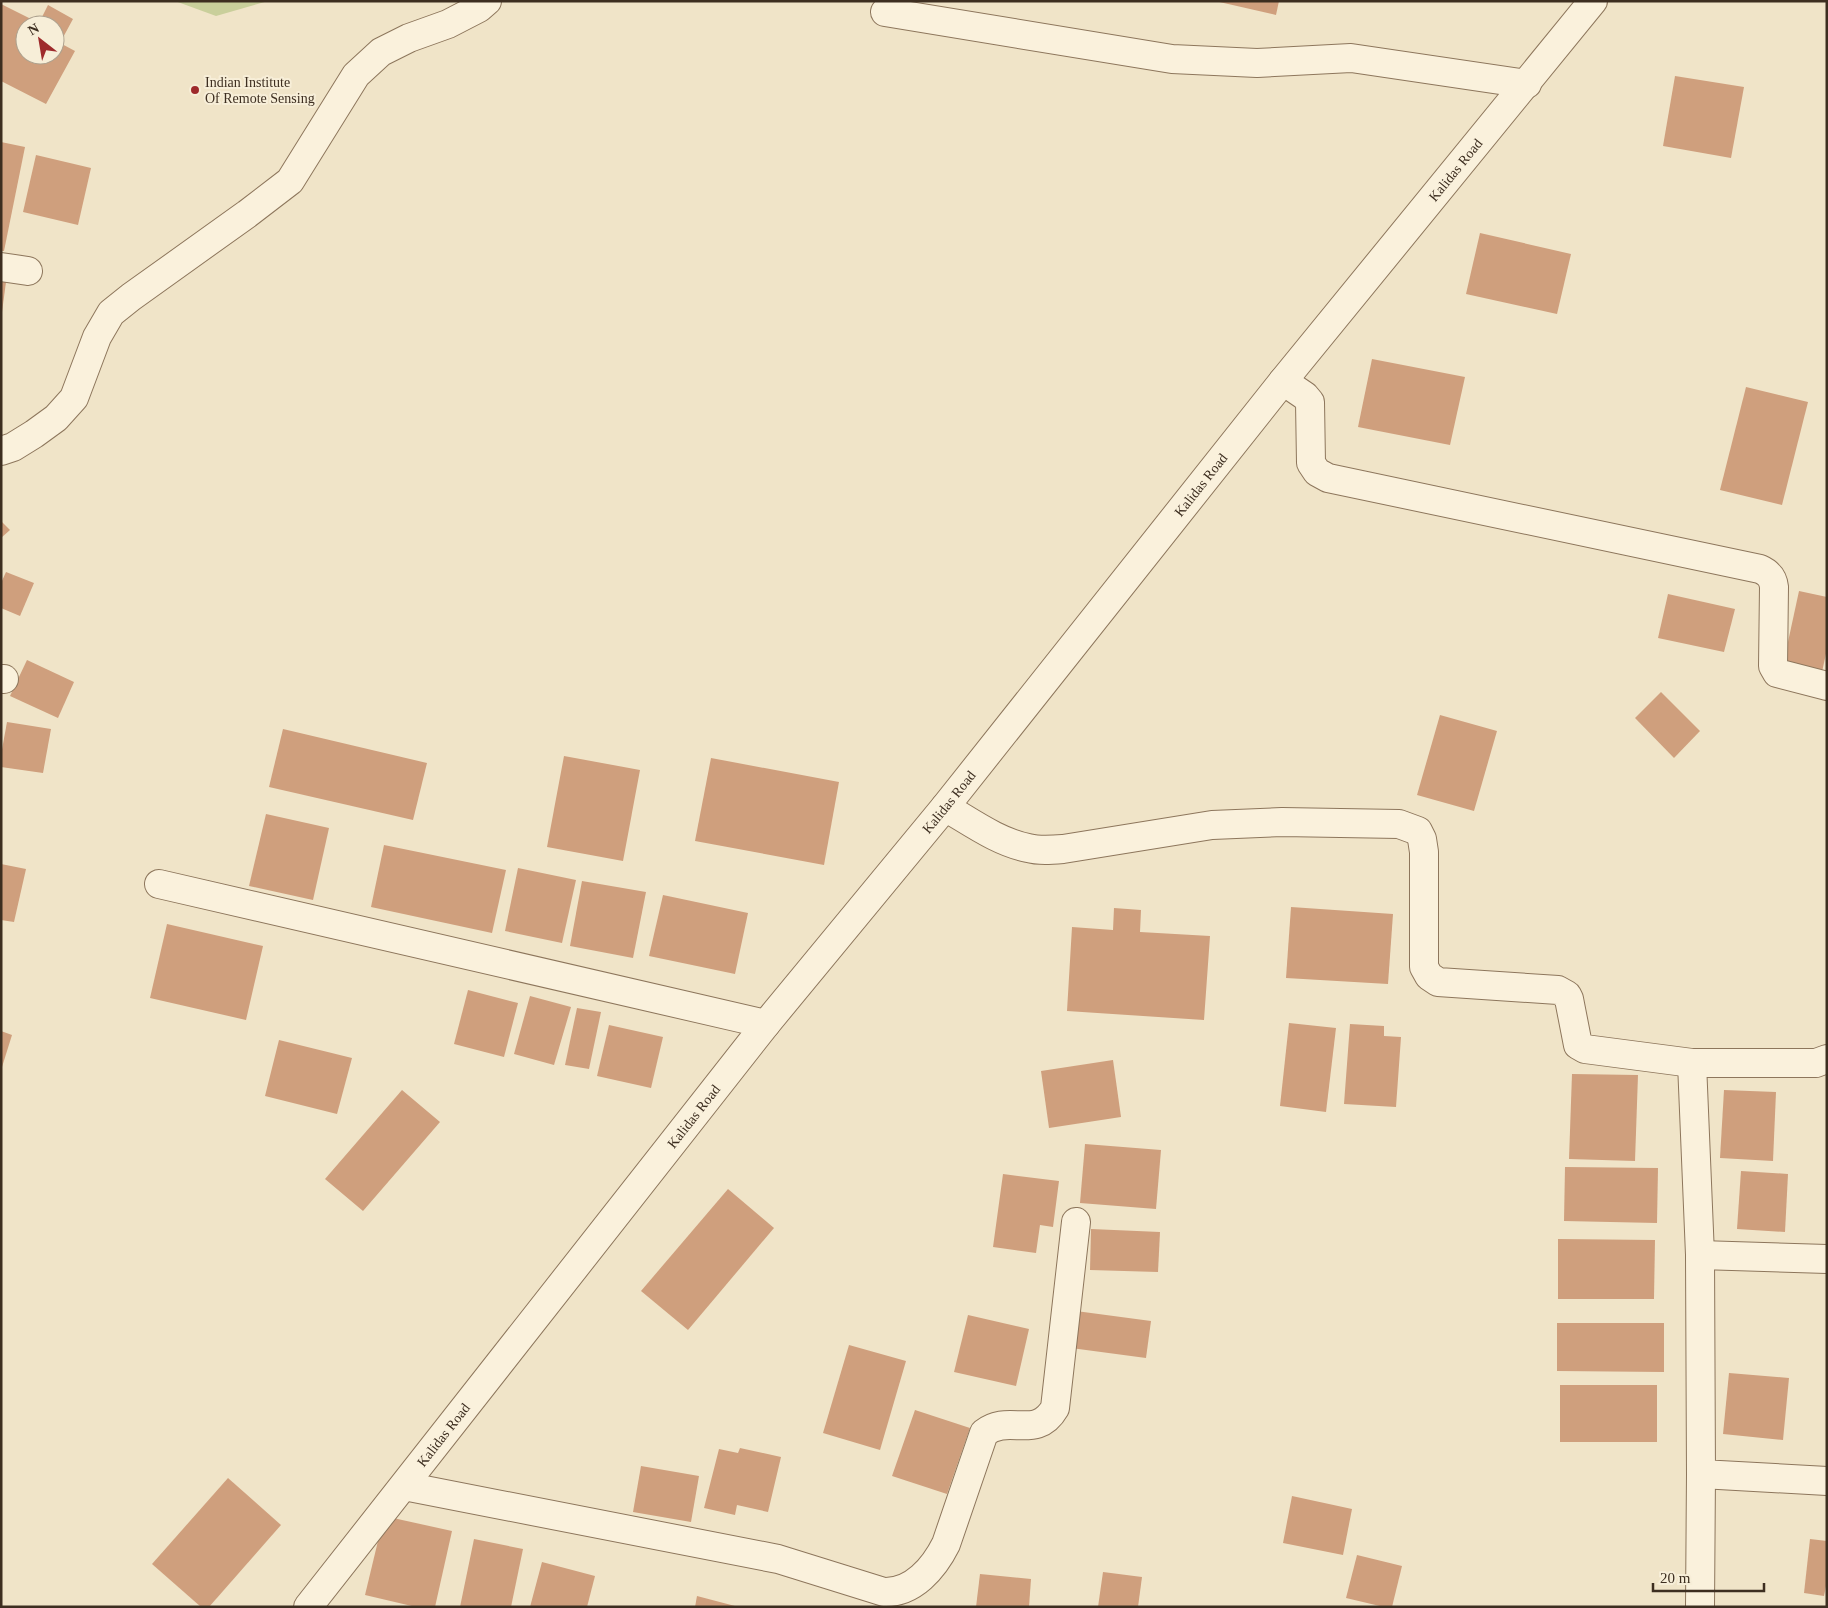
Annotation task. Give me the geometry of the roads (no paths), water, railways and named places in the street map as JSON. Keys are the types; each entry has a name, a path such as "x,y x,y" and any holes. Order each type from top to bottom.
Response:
{"street":[{"path":"1,451 13,447 42,429 56,418 74,398 97,337 111,313 290,181 356,75 380,52 409,38 448,24 479,8 487,1"},
{"name":"Kalidas Road","path":"308,1607 766,1024 945,807 1283,381 1527,84 1592,1"},
{"path":"885,12 1172,60 1257,63 1352,58 1527,84"},
{"path":"1,267 28,271"},
{"path":"1283,381 1306,396 1310,402 1311,463 1317,472 1328,478 1767,572 1773,581 1774,587 1773,666 1777,673 1827,686"},
{"path":"945,807 1012,844 1047,850 1212,825 1301,823 1400,824 1418,831 1422,838 1424,852 1424,967 1433,980 1438,982 1558,990 1567,995 1569,999 1577,1042 1581,1047 1692,1064 1816,1063 1827,1058"},
{"path":"159,884 766,1024"},
{"path":"1692,1064 1700,1255 1700,1607"},
{"path":"404,1486 778,1559 884,1592 895,1592 910,1587 938,1559 946,1544 984,1433 998,1425 1032,1425 1042,1422 1049,1417 1055,1408 1076,1222"},
{"path":"1700,1255 1827,1259"},
{"path":"1701,1474 1827,1481"}],"place":[{"name":"Indian Institute Of Remote Sensing","path":"195,90"}]}
